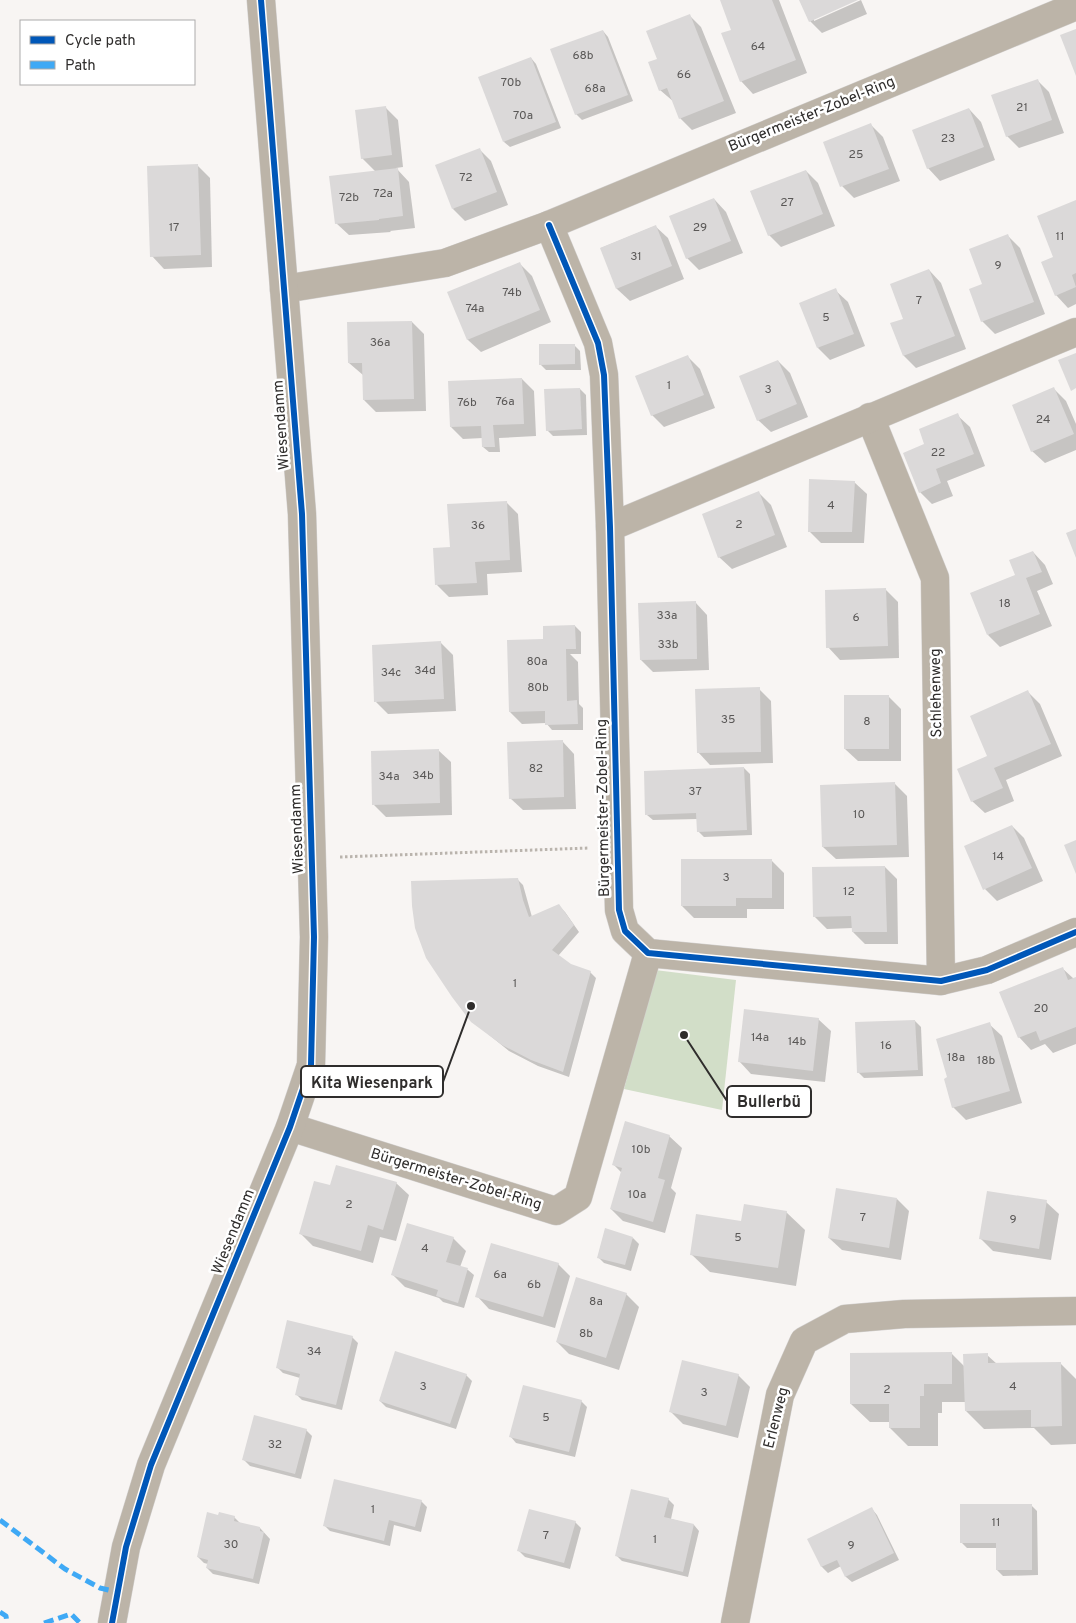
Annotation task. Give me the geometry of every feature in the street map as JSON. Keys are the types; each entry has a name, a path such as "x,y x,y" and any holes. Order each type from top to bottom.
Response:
{"street":[{"name":"Wiesendamm","path":"112,1623 126,1546 151,1465 290,1127 311,1065 314,937 302,514 261,0"},
{"name":"Bürgermeister-Zobel-Ring","path":"284,289 445,263 548,225 1076,6"},
{"name":"Bürgermeister-Zobel-Ring","path":"290,1127 556,1211 578,1198 648,953 625,931 619,910 610,527 604,375 598,343 548,225"},
{"path":"610,527 1076,332"},
{"name":"Schlehenweg","path":"870,417 935,578 941,982"},
{"path":"648,953 941,982 987,970 1076,932"},
{"name":"Erlenweg","path":"735,1623 780,1395 804,1342 845,1319 904,1314 1076,1311"}],"path":[{"path":"312,858 618,847"}],"green space":[{"path":"655,970 736,980 722,1110 624,1089"}],"building":[{"path":"720,0 772,0 796,60 740,82 721,33 731,30"},
{"path":"799,0 858,0 809,22"},
{"path":"690,14 724,101 679,119 667,88 659,91 648,62 657,59 646,31"},
{"path":"1076,29 1076,76 1060,35"},
{"path":"603,30 628,95 575,115 550,49"},
{"path":"531,57 556,122 503,142 478,77"},
{"path":"1038,79 1052,120 1006,137 991,95"},
{"path":"386,106 392,155 361,159 355,110"},
{"path":"969,108 984,147 927,169 912,130"},
{"path":"871,123 889,169 840,187 823,142"},
{"path":"480,148 497,192 452,209 435,165"},
{"path":"198,164 201,255 150,257 147,166"},
{"path":"398,168 403,216 335,224 329,176"},
{"path":"806,170 823,214 768,236 750,191"},
{"path":"714,198 731,241 686,259 669,216"},
{"path":"1076,200 1076,273 1072,275 1076,287 1055,296 1041,262 1053,257 1037,216"},
{"path":"656,225 672,266 616,289 600,248"},
{"path":"1008,234 1034,302 981,322 969,289 982,284 969,249"},
{"path":"520,262 540,310 467,340 447,292"},
{"path":"929,269 955,336 903,356 890,323 903,319 890,284"},
{"path":"836,288 854,334 817,348 799,303"},
{"path":"412,321 414,399 363,400 362,363 348,363 347,322"},
{"path":"539,344 575,344 575,364 539,365"},
{"path":"1076,353 1076,388 1071,391 1058,360"},
{"path":"688,355 704,395 651,416 635,376"},
{"path":"778,360 797,404 757,421 739,376"},
{"path":"522,378 524,424 493,425 495,447 482,447 481,426 450,427 448,381"},
{"path":"1054,387 1074,434 1031,452 1012,405"},
{"path":"580,388 582,429 546,431 544,389"},
{"path":"958,413 974,454 936,469 941,483 919,493 903,453 924,444 919,429"},
{"path":"809,479 855,481 852,532 808,532"},
{"path":"759,491 775,535 718,558 702,514"},
{"path":"507,501 510,560 475,562 477,583 435,585 433,548 450,547 447,504"},
{"path":"1076,529 1076,558 1066,533"},
{"path":"1033,551 1042,572 1026,578 1040,614 987,635 970,593 1015,575 1009,560"},
{"path":"886,588 888,646 826,648 825,590"},
{"path":"696,601 697,659 640,660 638,603"},
{"path":"575,625 576,649 566,649 567,701 577,700 578,724 545,725 545,711 509,712 507,640 543,639 543,626"},
{"path":"441,641 444,699 374,702 372,645"},
{"path":"760,687 761,752 697,753 695,689"},
{"path":"1028,690 1051,744 994,768 1003,788 971,802 957,769 987,756 970,716"},
{"path":"844,695 889,695 889,749 844,749"},
{"path":"563,740 564,797 509,799 507,742"},
{"path":"439,749 440,803 372,805 371,751"},
{"path":"744,767 747,830 697,832 696,813 645,815 644,771"},
{"path":"895,782 897,845 822,847 820,785"},
{"path":"1012,825 1032,868 983,890 964,846"},
{"path":"1076,840 1076,874 1064,845"},
{"path":"681,859 772,859 772,898 736,898 736,906 681,906"},
{"path":"885,866 887,932 852,932 851,916 813,917 812,867"},
{"path":"518,878 529,917 559,904 574,925 552,950 571,964 591,971 563,1072 531,1060 502,1045 471,1022 426,958 415,928 411,881"},
{"path":"1063,967 1068,980 1076,977 1076,1027 1040,1041 1036,1031 1018,1038 999,992"},
{"path":"744,1009 819,1018 813,1071 738,1062"},
{"path":"915,1020 918,1070 857,1073 855,1022"},
{"path":"990,1022 1010,1091 952,1108 944,1079 947,1077 936,1039"},
{"path":"625,1121 670,1135 658,1178 665,1180 653,1222 610,1209 622,1168 612,1165"},
{"path":"336,1165 397,1182 383,1230 368,1225 361,1251 299,1234 314,1181 330,1185"},
{"path":"836,1188 897,1198 889,1248 828,1238"},
{"path":"987,1191 1047,1200 1039,1249 979,1239"},
{"path":"744,1204 787,1211 778,1268 690,1255 696,1214 741,1221"},
{"path":"407,1223 454,1237 446,1262 468,1268 458,1303 436,1296 438,1290 391,1275"},
{"path":"605,1228 633,1237 625,1265 597,1258"},
{"path":"491,1243 559,1263 543,1317 475,1297"},
{"path":"576,1277 627,1293 606,1358 556,1342"},
{"path":"287,1320 353,1336 336,1405 295,1395 300,1374 276,1368"},
{"path":"395,1351 467,1374 450,1424 379,1401"},
{"path":"952,1352 952,1384 924,1384 924,1396 920,1396 920,1428 889,1428 889,1404 850,1404 850,1353"},
{"path":"988,1353 988,1363 1061,1362 1062,1426 1031,1427 1031,1410 965,1411 963,1354"},
{"path":"682,1360 739,1374 726,1426 669,1412"},
{"path":"523,1385 582,1400 569,1452 509,1437"},
{"path":"254,1415 307,1429 295,1474 242,1460"},
{"path":"334,1479 422,1500 415,1527 389,1520 384,1541 323,1526"},
{"path":"631,1489 669,1498 664,1517 694,1524 683,1572 615,1556"},
{"path":"960,1504 1032,1504 1032,1570 996,1570 996,1543 960,1543"},
{"path":"872,1507 894,1553 845,1577 837,1560 821,1567 807,1539"},
{"path":"529,1509 576,1521 564,1563 517,1551"},
{"path":"207,1512 218,1515 219,1512 235,1516 234,1521 260,1527 260,1531 264,1532 253,1579 206,1568 208,1560 197,1557"}],"marked path":[{"path":"0,1520 65,1569 100,1588 117,1592"},
{"path":"0,1612 6,1616 7,1623"},
{"path":"44,1623 71,1614 80,1623"}],"cycle path":[{"path":"112,1623 126,1547 151,1465 290,1127 311,1065 314,937 302,514 261,0"},
{"path":"549,225 598,343 604,375 610,527 619,910 625,931 648,953 941,981 987,970 1076,932"}],"place":[{"name":"Kita Wiesenpark","path":"471,1006"},
{"name":"Bullerbü","path":"684,1035"}]}
